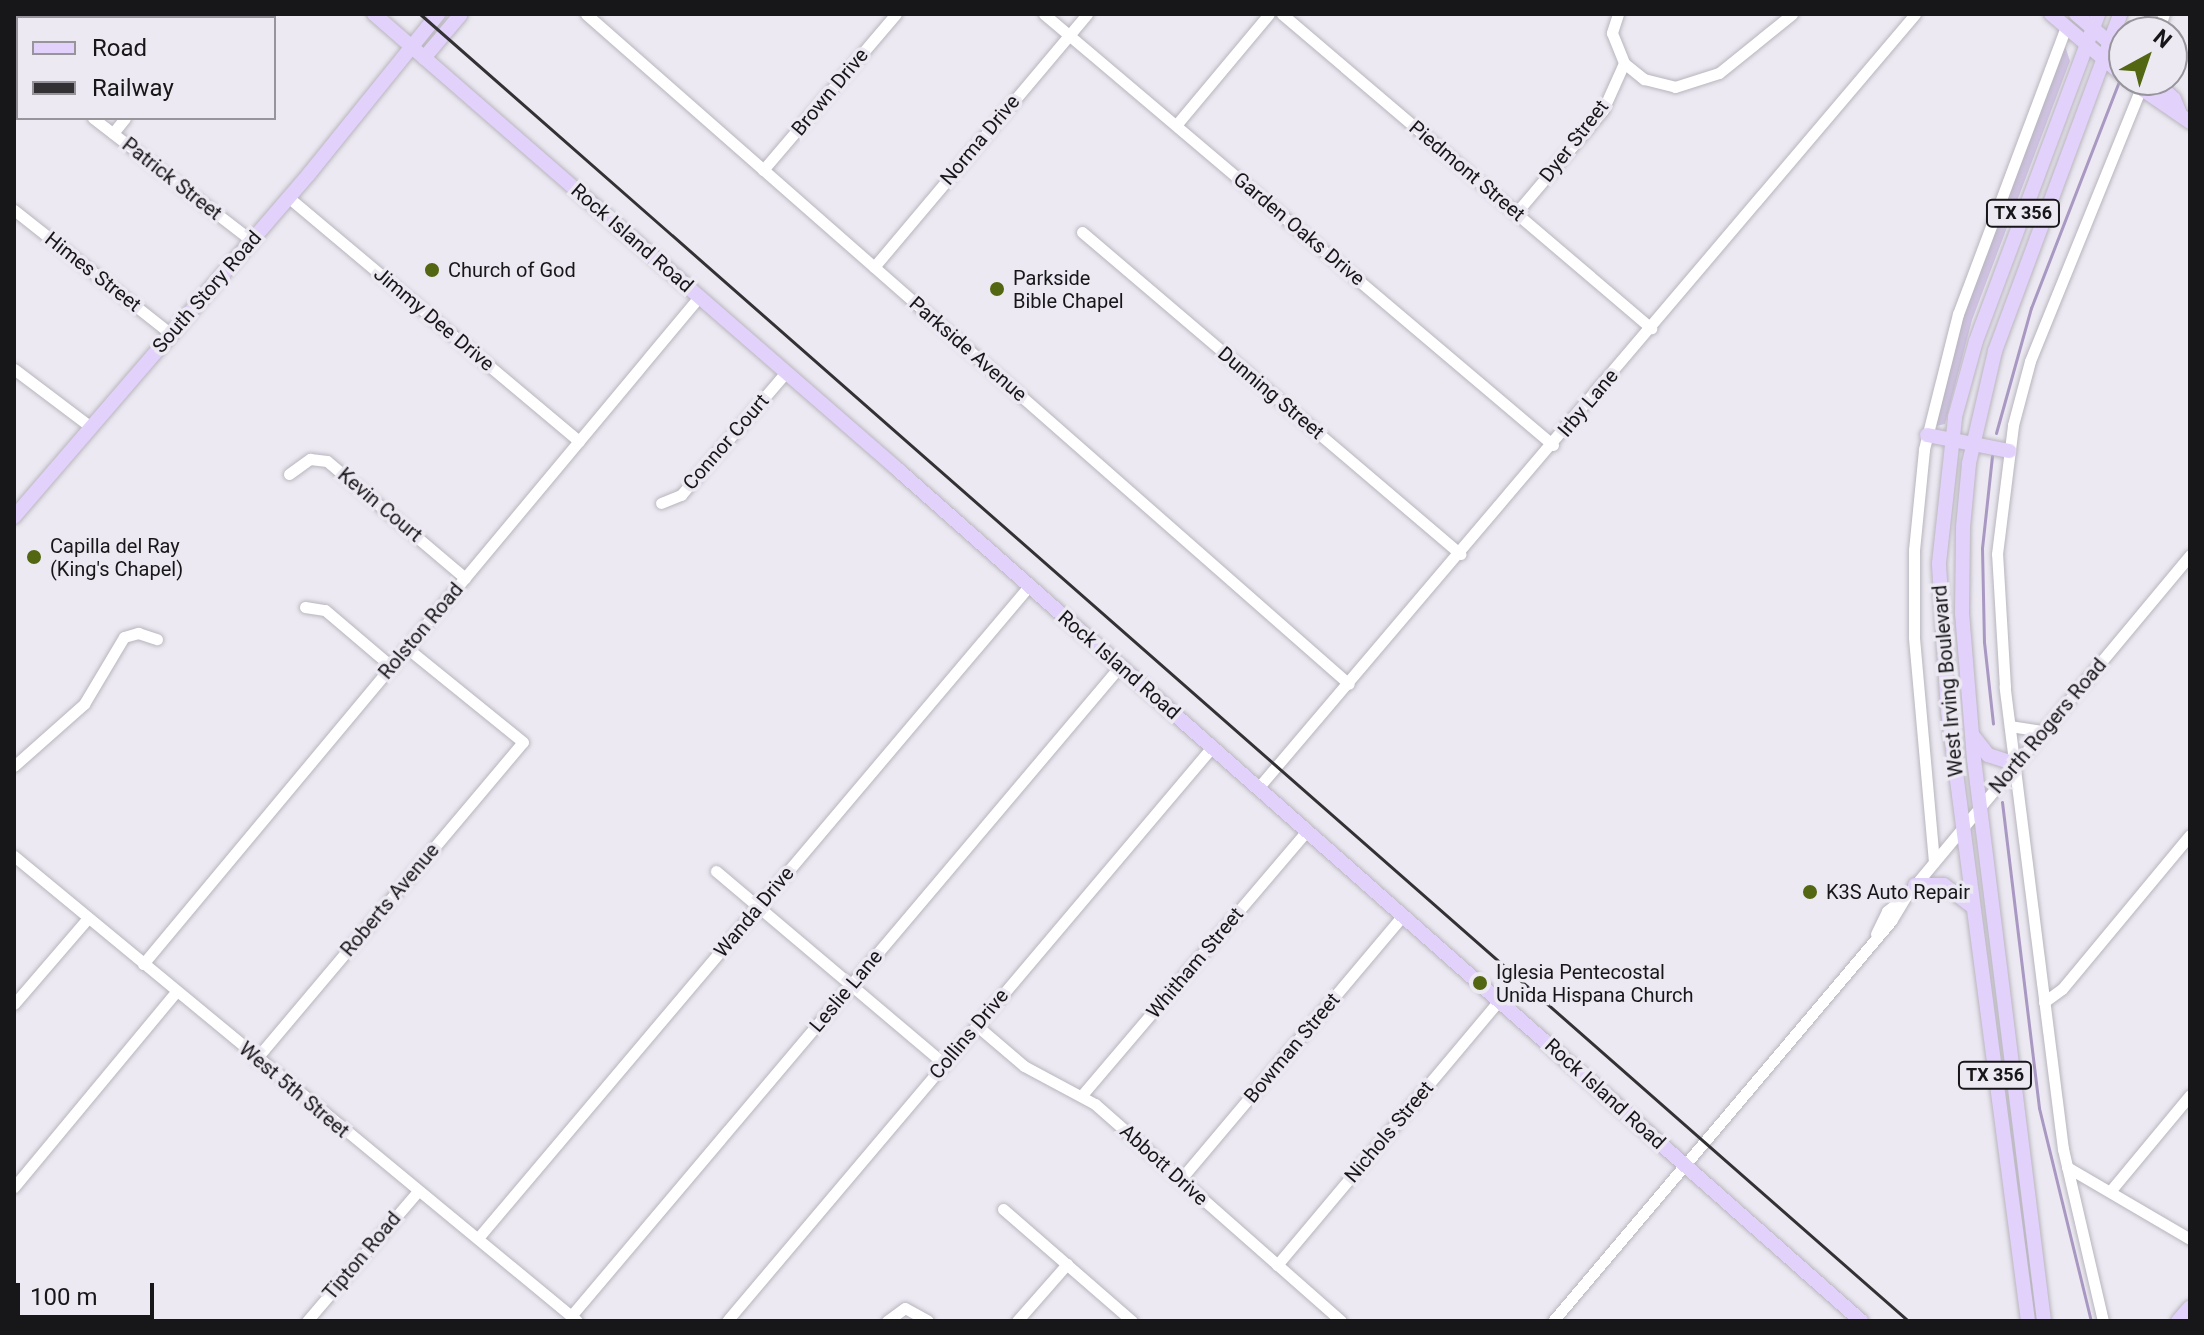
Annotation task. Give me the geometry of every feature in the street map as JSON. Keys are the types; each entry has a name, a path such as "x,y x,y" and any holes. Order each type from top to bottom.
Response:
{"main road":[{"name":"Rock Island Road","path":"374,14 1121,665 1861,1321"},
{"name":"South Story Road","path":"14,517 400,65 410,46 438,14"},
{"path":"400,65 424,58 461,14"},
{"path":"2051,14 2108,62"},
{"path":"2076,14 2095,21 2108,41"},
{"name":"West Irving Boulevard","path":"2028,1321 1962,829 1939,596 1951,439 1988,304 2095,21"},
{"name":"West Irving Boulevard","path":"2044,1321 1980,807 1962,613 1965,501 1973,444 2004,326 2108,46"},
{"path":"2148,96 2165,110 2185,118"},
{"path":"2171,96 2185,118"},
{"path":"1927,435 2009,451"},
{"path":"1974,737 1988,755 2015,764"},
{"path":"1910,891 1944,885 1972,906"},
{"path":"2178,1321 2190,1307"}],"street":[{"name":"Parkside Avenue","path":"586,14 1349,684"},
{"name":"Brown Drive","path":"763,170 896,14"},
{"name":"Garden Oaks Drive","path":"1044,14 1553,445"},
{"name":"Norma Drive","path":"874,267 1087,14"},
{"path":"1177,124 1269,14"},
{"name":"Piedmont Street","path":"1282,14 1651,328"},
{"path":"1618,14 1612,33 1624,63 1655,83 1694,84 1739,59 1792,14"},
{"name":"Irby Lane","path":"1258,788 1553,445 1915,14"},
{"name":"West Irving Boulevard","path":"1934,862 1913,609 1916,513 1927,435 1965,295 2066,27"},
{"name":"Dyer Street","path":"1516,213 1603,110 1624,63"},
{"path":"2103,1321 2067,1167 2010,726 1997,584 2009,451 2048,310 2130,96"},
{"name":"Patrick Street","path":"96,120 251,240"},
{"path":"113,133 123,120"},
{"name":"Jimmy Dee Drive","path":"288,197 579,441"},
{"name":"Himes Street","path":"14,210 171,334"},
{"name":"Dunning Street","path":"1082,232 1460,554"},
{"name":"Rolston Road","path":"143,964 699,297"},
{"path":"14,369 91,427"},
{"name":"Connor Court","path":"661,503 681,495 786,372"},
{"name":"Kevin Court","path":"289,474 310,459 327,461 465,578"},
{"name":"North Rogers Road","path":"1553,1321 1876,934 1887,911 1910,891 2190,555"},
{"name":"Wanda Drive","path":"478,1238 1029,586"},
{"path":"305,607 325,610 392,667"},
{"path":"14,766 84,704 124,637 138,633 157,639"},
{"name":"Roberts Avenue","path":"256,1059 523,742 407,648"},
{"name":"Leslie Lane","path":"574,1319 1121,665"},
{"path":"2010,726 2043,731"},
{"name":"Collins Drive","path":"727,1321 1212,747"},
{"name":"Whitham Street","path":"1082,1095 1307,831"},
{"path":"2044,1002 2062,989 2190,835"},
{"name":"West 5th Street","path":"14,856 574,1319"},
{"path":"716,871 944,1064"},
{"name":"Bowman Street","path":"1180,1180 1403,915"},
{"path":"14,1004 88,918"},
{"path":"14,1187 176,992"},
{"name":"Nichols Street","path":"1277,1265 1500,999"},
{"name":"Abbott Drive","path":"976,1025 1029,1070 1082,1095 1341,1321"},
{"path":"2112,1189 2190,1095"},
{"path":"2067,1167 2112,1189 2190,1239"},
{"name":"Tipton Road","path":"307,1321 417,1192"},
{"path":"1003,1209 1132,1321"},
{"path":"1017,1321 1067,1264"},
{"path":"887,1321 905,1308 924,1317"}],"shaded area":[{"path":"2064,43 2070,61 1972,320 1945,424 1936,426 1965,309"}],"waterway":[{"path":"1996,433 2031,308 2113,96"},
{"path":"1992,456 1982,548 1984,642 1993,724"},
{"path":"2002,802 2039,1108 2091,1321"}],"railway":[{"path":"420,14 1908,1321"}],"place":[{"name":"Church of God","path":"432,270"},
{"name":"Parkside Bible Chapel","path":"997,289"},
{"name":"Capilla del Ray (King's Chapel)","path":"34,557"},
{"name":"K3S Auto Repair","path":"1810,892"},
{"name":"Iglesia Pentecostal Unida Hispana Church","path":"1480,983"}]}
